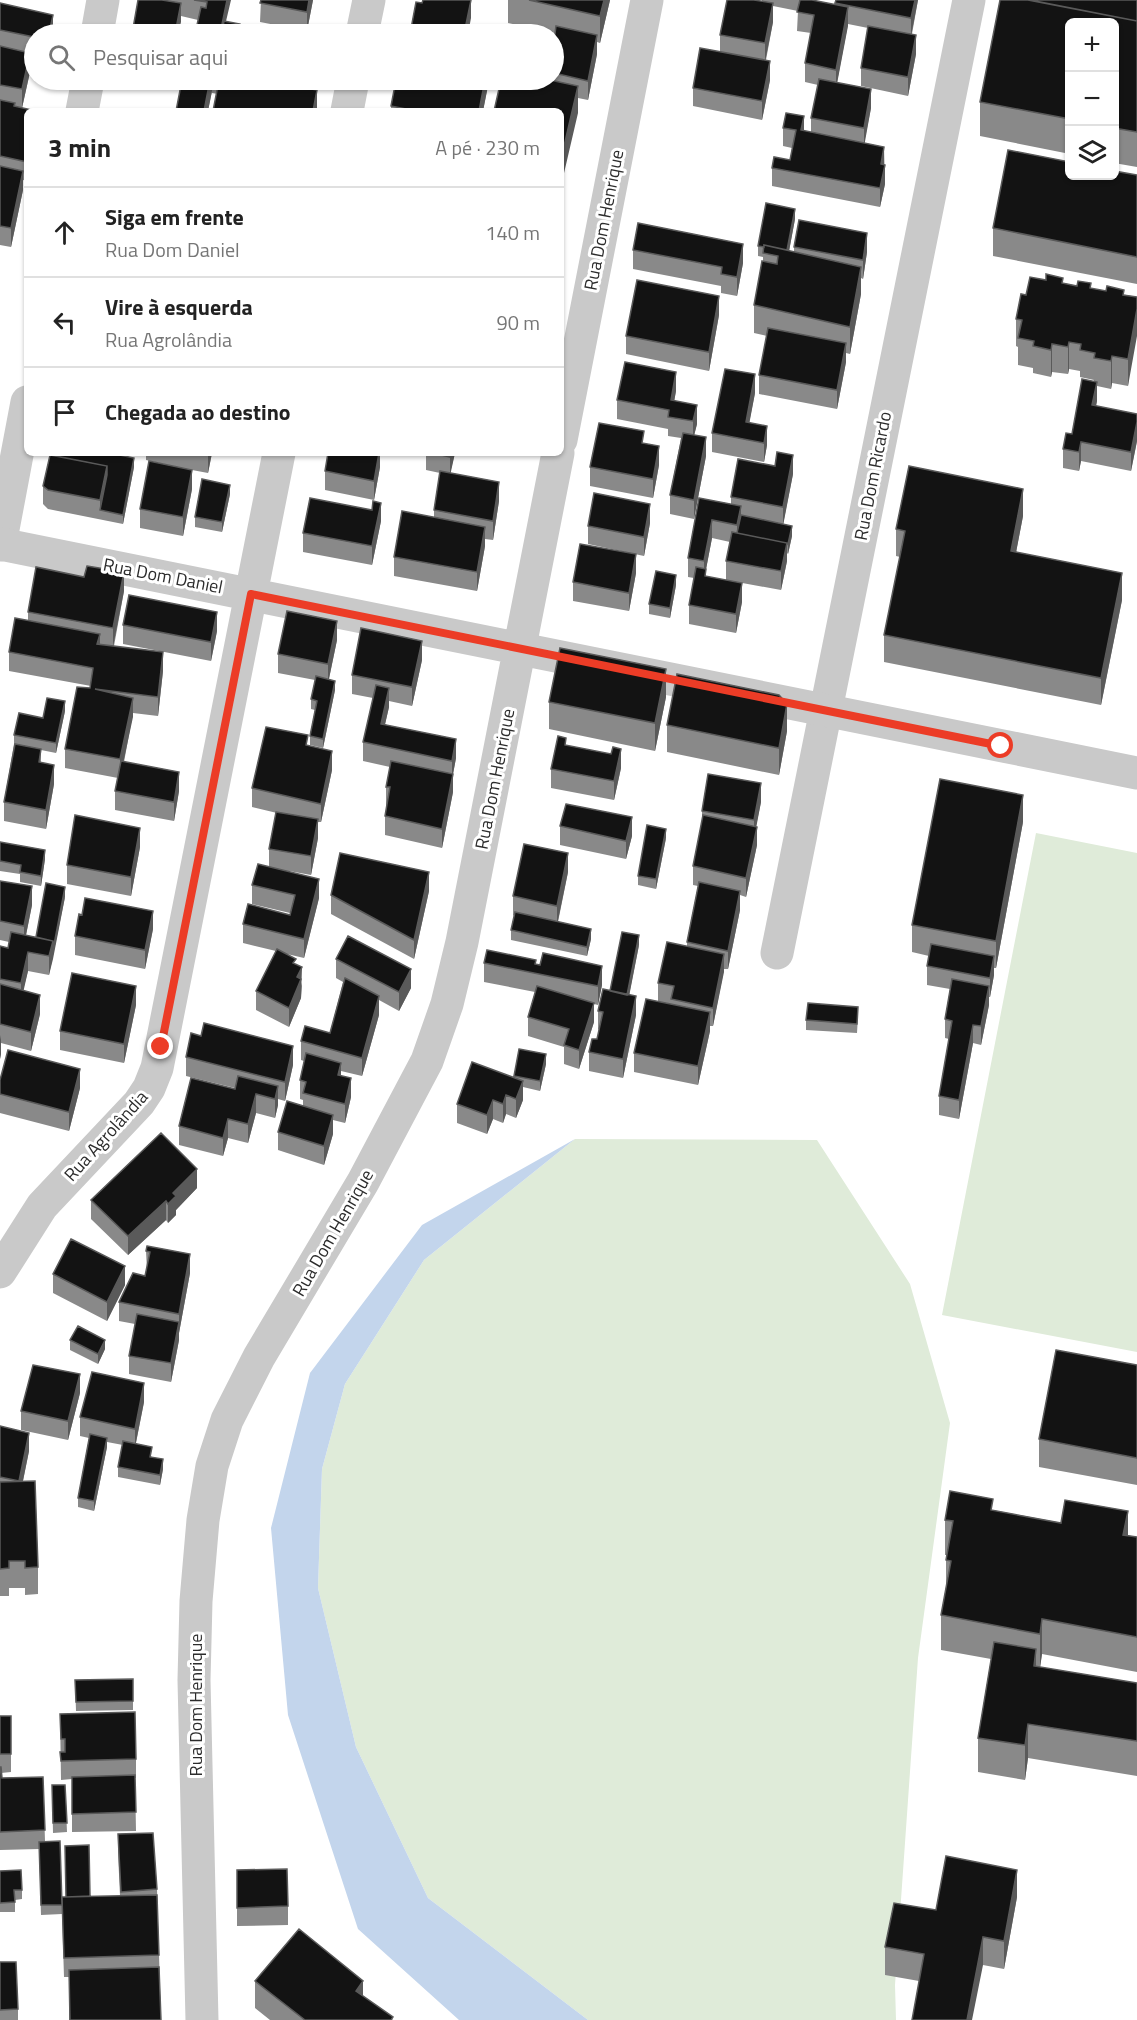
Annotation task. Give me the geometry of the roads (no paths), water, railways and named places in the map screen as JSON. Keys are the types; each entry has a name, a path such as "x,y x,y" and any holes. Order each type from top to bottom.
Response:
{"street":[{"path":"99,24 103,0"},
{"path":"364,24 369,0"},
{"name":"Rua Dom Henrique","path":"564,425 647,0"},
{"name":"Rua Dom Ricardo","path":"777,953 969,0"},
{"path":"83,108 86,90"},
{"path":"348,108 351,90"},
{"path":"0,544 24,418"},
{"name":"Rua Agrolândia","path":"0,1272 42,1206 139,1103 149,1088 157,1068 278,456"},
{"name":"Rua Dom Henrique","path":"202,2020 194,1669 195,1601 203,1520 212,1466 227,1420 259,1357 363,1182 427,1061 447,1004 462,942 557,456"},
{"name":"Rua Dom Daniel","path":"0,544 826,710 1136,765"}],"water":[{"path":"575,1139 424,1260 345,1384 322,1469 318,1588 356,1747 428,1898 588,2020 459,2020 358,1929 288,1715 271,1528 310,1373 422,1225"}]}
